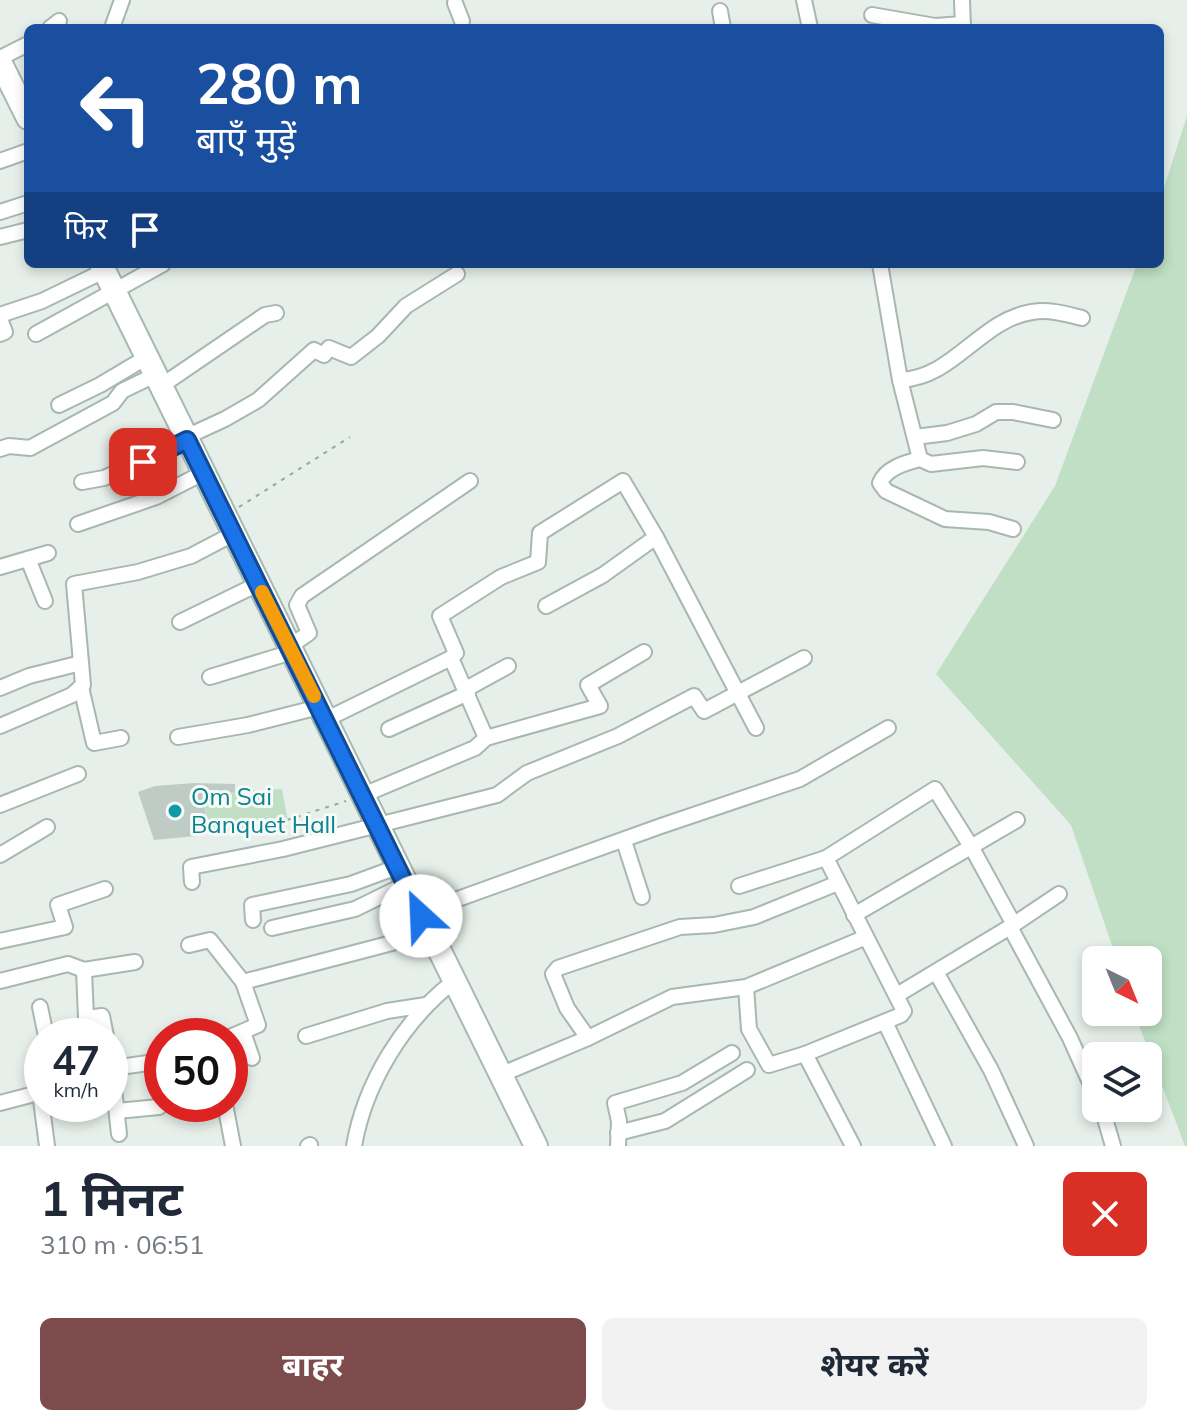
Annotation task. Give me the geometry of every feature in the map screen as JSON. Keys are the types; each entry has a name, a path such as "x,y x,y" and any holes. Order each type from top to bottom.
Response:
{"main road":[{"path":"0,60 24,110"},
{"path":"106,275 536,1146"}],"street":[{"path":"113,24 122,0"},
{"path":"804,0 809,24"},
{"path":"962,0 963,24"},
{"path":"458,1 462,21"},
{"path":"720,11 722,24"},
{"path":"872,15 924,24"},
{"path":"0,60 24,46"},
{"path":"0,161 24,152"},
{"path":"0,212 24,204"},
{"path":"0,237 24,231"},
{"path":"0,334 5,332 0,317 106,275 142,268"},
{"path":"881,268 900,380 920,459"},
{"path":"82,482 104,478 226,419 258,400 314,350 324,355 329,348 351,357 378,336 406,306 457,274"},
{"path":"36,334 106,275"},
{"path":"900,380 932,374 991,330 1022,314 1056,312 1082,318"},
{"path":"0,449 9,446 30,448 113,403 122,391 154,373 265,315 276,313"},
{"path":"59,405 100,385 154,373"},
{"path":"915,437 947,433 976,424 996,412 1053,420"},
{"path":"1013,529 989,522 945,519 886,491 880,483 883,475 920,459 931,464 983,458 1017,462"},
{"path":"78,524 156,497 203,473"},
{"path":"210,677 290,649 309,633 297,605 302,596 470,481"},
{"path":"178,737 322,713 451,658 456,653 440,616 501,577 538,562 540,533 623,481 656,537 756,728"},
{"path":"0,726 72,695 83,685 74,584 138,572 191,556 229,526"},
{"path":"546,606 603,575 656,537"},
{"path":"0,567 48,553"},
{"path":"28,559 45,601"},
{"path":"180,622 258,584"},
{"path":"363,795 475,748 486,738 600,706 588,685 644,652"},
{"path":"451,658 486,738"},
{"path":"192,882 191,867 283,849 497,795 527,773 615,738 694,696 704,711 804,658"},
{"path":"0,688 29,676 81,663"},
{"path":"389,729 467,691 508,666"},
{"path":"81,687 94,743 121,738"},
{"path":"243,982 392,943 422,919 624,841 800,779 888,728"},
{"path":"0,805 78,774"},
{"path":"739,886 826,858 935,789 972,848 1082,1065"},
{"path":"854,915 1017,820"},
{"path":"0,855 47,827"},
{"path":"624,841 642,897"},
{"path":"746,987 749,1029 769,1065 885,1022 904,1011 864,938 826,858"},
{"path":"253,920 252,905 401,876"},
{"path":"272,928 355,909 401,876"},
{"path":"588,1038 567,1008 553,974 558,968 680,927 714,925 754,917 838,883"},
{"path":"0,941 65,927 58,905 105,889"},
{"path":"897,995 1059,894"},
{"path":"500,1075 588,1038 672,997 746,987 864,938"},
{"path":"189,945 210,940 243,982 258,1025 248,1030"},
{"path":"0,981 68,964 84,970 135,962"},
{"path":"84,970 86,1018"},
{"path":"936,972 991,1070 1026,1146"},
{"path":"354,1146 360,1116 397,1042 426,1005 453,982"},
{"path":"306,1036 387,1011 426,1005"},
{"path":"40,1007 42,1018"},
{"path":"885,1022 944,1146"},
{"path":"248,1052 252,1058"},
{"path":"732,1053 682,1083 615,1103 619,1121 618,1140 665,1121 747,1070"},
{"path":"805,1054 853,1146"},
{"path":"0,1103 24,1097"},
{"path":"44,1122 47,1146"},
{"path":"118,1122 119,1134"},
{"path":"228,1122 233,1146"},
{"path":"1106,1122 1113,1146"}],"path":[{"path":"229,526 350,437"},
{"path":"287,820 363,795"}],"green space":[{"path":"1187,116 1187,1146 1162,1086 1162,1042 1145,1042 1139,1026 1162,1026 1162,946 1112,946 1071,825 936,674 1055,486 1136,268 1164,268 1164,188"},
{"path":"282,789 288,822 209,834 203,793"}],"building":[{"name":"Om Sai Banquet Hall","path":"235,784 235,792 203,793 207,825 196,826 196,836 154,840 138,792 155,786"}],"slow traffic":[{"path":"262,592 314,696"}],"place":[{"name":"Om Sai Banquet Hall","path":"175,811"}],"route":[{"path":"143,462 187,440 421,916"}]}
